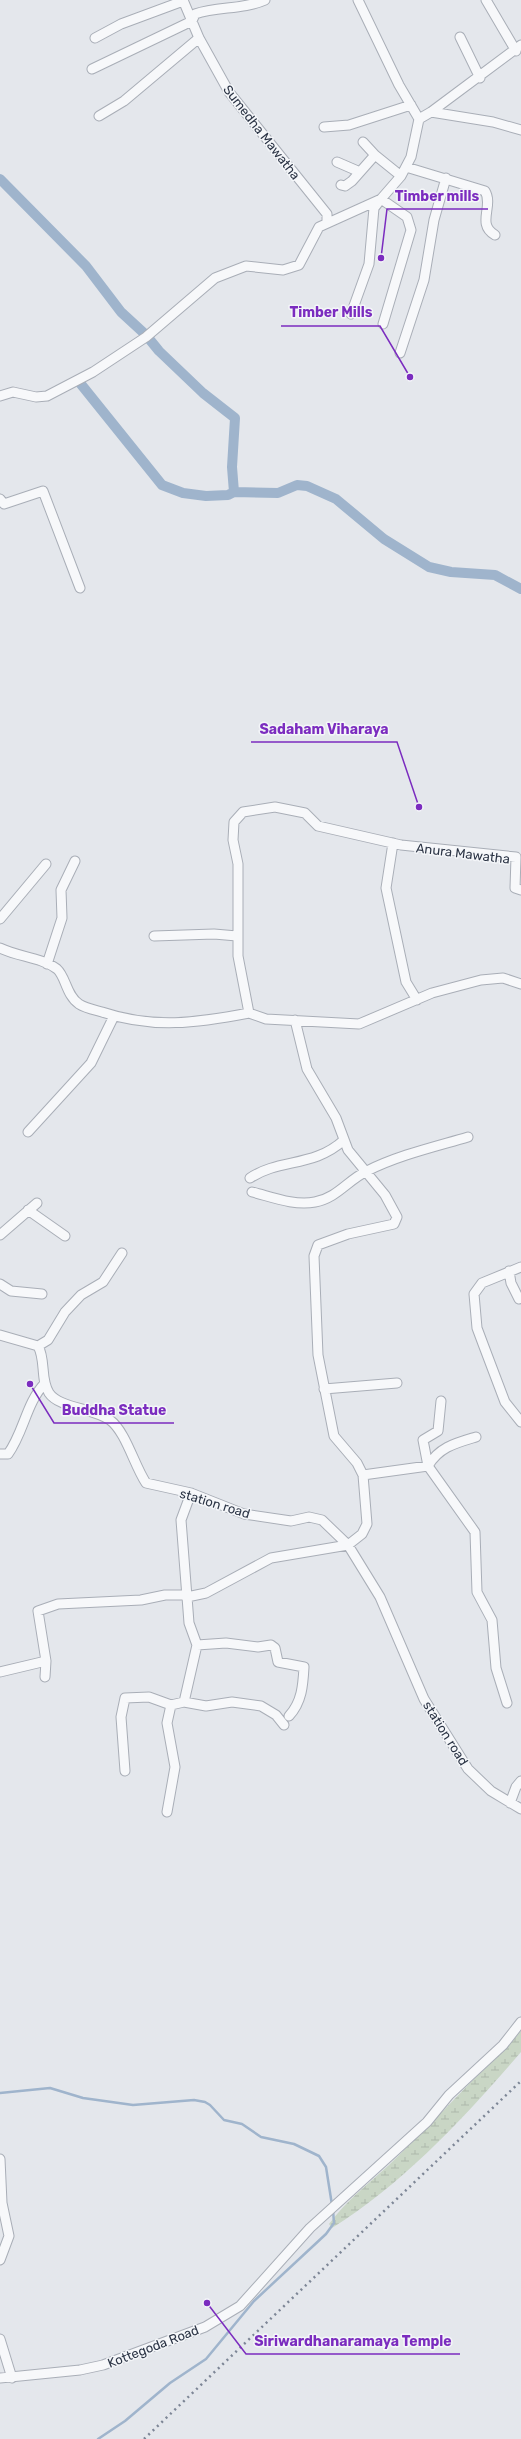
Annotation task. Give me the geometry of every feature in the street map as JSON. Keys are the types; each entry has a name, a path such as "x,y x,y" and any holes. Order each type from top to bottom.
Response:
{"street":[{"path":"95,38 121,24 183,0"},
{"name":"Sumedha Mawatha","path":"183,0 199,38 228,92 327,214 327,224"},
{"path":"92,69 192,21 195,14 210,8 253,5 265,0"},
{"path":"351,314 369,264 374,208 401,176 406,167 411,157 419,119 399,85 358,0"},
{"path":"419,119 480,78 519,48 486,0"},
{"path":"99,116 124,101 199,38"},
{"path":"460,38 480,78"},
{"path":"324,127 349,125 411,105"},
{"path":"431,112 493,122 521,130"},
{"path":"363,142 375,155 401,176"},
{"path":"341,185 346,186 352,181 375,155"},
{"path":"337,162 360,172"},
{"path":"406,167 485,191 488,196 485,223 488,232 495,236"},
{"path":"400,353 424,280 434,220 446,178"},
{"path":"0,396 13,392 36,397 47,396 94,372 147,336 215,278 246,266 283,270 299,265 319,227 381,200"},
{"path":"381,200 407,217 411,230 383,324"},
{"path":"0,499 4,504 43,490 80,588"},
{"path":"249,1013 238,956 238,864 233,834 234,822 243,812 275,807 305,813 318,826 397,844 386,888 406,982 417,1000"},
{"name":"Anura Mawatha","path":"397,844 516,857 515,888 521,890"},
{"path":"48,964 62,918 61,890 75,861"},
{"path":"0,919 46,864"},
{"path":"154,936 214,934 238,936"},
{"path":"0,948 48,964 58,970 68,992 80,1004 114,1016 149,1023 197,1023 249,1013 266,1019 359,1024 417,1000 432,992 481,980 503,978 521,984"},
{"path":"28,1132 91,1063 114,1016"},
{"path":"44,1677 46,1661 38,1611 58,1604 141,1600 165,1595 183,1595 187,1597 206,1593 271,1558 348,1545 362,1534 367,1524 363,1475 357,1463 334,1436 324,1389 318,1355 314,1256 318,1245 348,1234 394,1224 397,1217 385,1196 348,1150 336,1118 307,1069 296,1020"},
{"path":"252,1192 291,1202 315,1202 336,1194 365,1171 403,1156 468,1137"},
{"path":"250,1178 261,1170 305,1162 331,1152 344,1140"},
{"path":"0,1235 37,1203"},
{"path":"28,1210 65,1236"},
{"path":"0,1335 38,1346 48,1340 65,1312 82,1295 103,1282 122,1254"},
{"path":"521,1266 482,1283 474,1294 477,1328 506,1402 521,1422"},
{"path":"509,1271 511,1283 519,1299"},
{"path":"0,1284 11,1291 42,1294"},
{"name":"station road","path":"38,1346 41,1351 45,1383 49,1392 55,1399 87,1408 109,1419 118,1428 146,1483 191,1493 244,1514 291,1520 309,1517 322,1520 348,1545 380,1597 424,1699 468,1769 491,1791 521,1809"},
{"path":"0,1454 8,1454 15,1444 28,1411 45,1383"},
{"path":"324,1389 397,1383"},
{"path":"441,1401 438,1431 423,1440 428,1466 474,1532 476,1592 492,1620 496,1668 507,1703"},
{"path":"363,1475 428,1466 435,1455 450,1445 476,1437"},
{"path":"184,1702 197,1645 189,1623 181,1520 191,1493"},
{"path":"197,1645 226,1643 258,1647 271,1645 275,1648 278,1662 304,1666 303,1689 296,1709 289,1716"},
{"path":"0,1672 46,1661"},
{"path":"125,1771 121,1717 125,1698 149,1697 171,1705 184,1702 206,1706 232,1702 261,1706 276,1715 284,1725"},
{"path":"167,1812 175,1767 167,1723 171,1705"},
{"path":"510,1803 521,1781"},
{"name":"Kottegoda Road","path":"0,2378 80,2370 103,2365 205,2327 240,2306 333,2206 427,2122 449,2095 503,2045 521,2022"},
{"path":"0,2159 2,2203 9,2236 0,2260"},
{"path":"0,2339 12,2378"}],"green space":[{"path":"521,2031 521,2052 456,2124 384,2191 332,2228 329,2224 343,2208 389,2165 502,2052"}],"waterway":[{"path":"0,179 86,266 121,312 146,335 159,351 203,393 235,418 232,467 234,492 278,493 297,485 307,486 336,499 384,539 429,567 451,572 495,575 521,589"},
{"path":"80,383 162,485 183,493 206,496 228,495 234,492"},
{"path":"0,2093 50,2088 83,2098 133,2105 194,2100 205,2102 210,2105 224,2120 242,2124 261,2137 294,2144 319,2156 326,2167 332,2205"},
{"path":"98,2439 125,2421 170,2383 206,2359 254,2301 326,2234 334,2223 333,2210"}],"railway":[{"path":"144,2439 521,2081"}],"place":[{"name":"Timber mills","path":"381,258"},
{"name":"Timber Mills","path":"410,377"},
{"name":"Sadaham Viharaya","path":"419,807"},
{"name":"Buddha Statue","path":"30,1384"},
{"name":"Siriwardhanaramaya Temple","path":"207,2303"}]}
